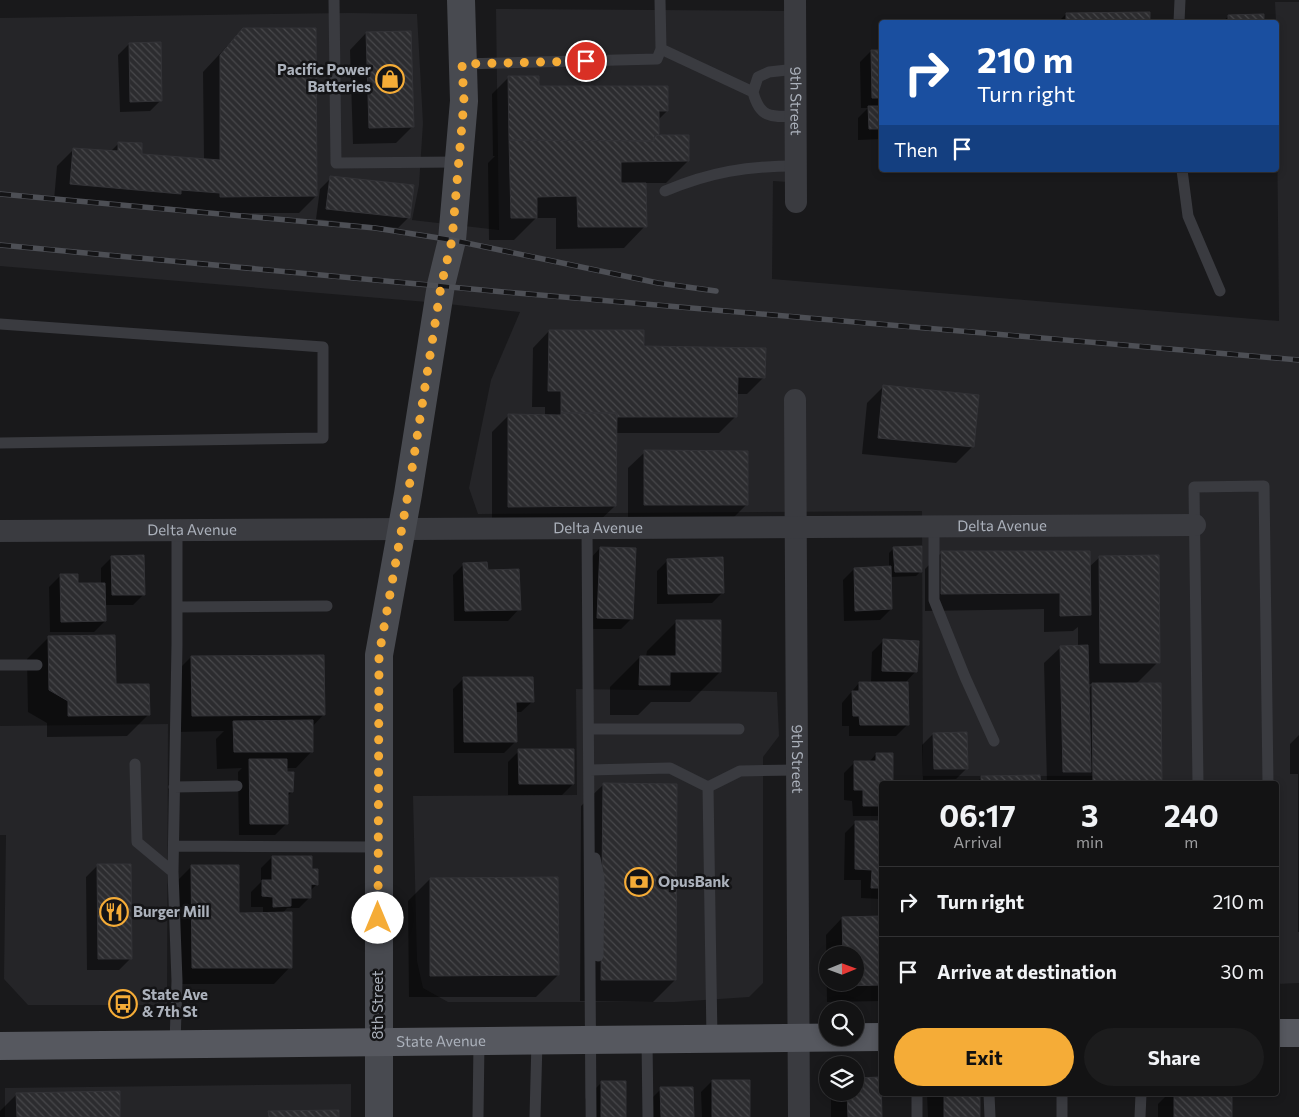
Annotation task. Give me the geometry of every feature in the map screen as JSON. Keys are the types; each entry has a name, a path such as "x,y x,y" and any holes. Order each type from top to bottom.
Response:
{"main road":[{"path":"1279,1033 1299,1033"},
{"name":"State Avenue","path":"0,1046 879,1037"}],"street":[{"name":"8th Street","path":"379,1117 379,655 402,530 441,286 452,240 464,101 461,0"},
{"name":"9th Street","path":"796,0 796,202"},
{"name":"9th Street","path":"795,400 799,1117"},
{"name":"Delta Avenue","path":"0,531 1194,525"}],"lane":[{"path":"334,0 336,163 458,162"},
{"path":"462,64 657,59 661,49 660,0"},
{"path":"1179,20 1180,0"},
{"path":"661,49 753,92"},
{"path":"796,69 769,72 758,76 753,92 761,111 774,117 796,116"},
{"path":"665,191 686,182 729,170 796,166"},
{"path":"1182,172 1188,216 1220,291"},
{"path":"0,324 323,347 323,438 0,443"},
{"path":"1198,781 1194,486 1264,486 1268,781"},
{"path":"934,526 934,600 965,677 994,741"},
{"path":"587,528 590,834 599,878 598,967 591,988 591,1117"},
{"path":"175,1044 177,981 173,872 177,530"},
{"path":"177,607 328,606"},
{"path":"0,665 37,665"},
{"path":"589,729 739,729"},
{"path":"135,764 137,842 173,872"},
{"path":"589,770 670,768 708,787"},
{"path":"708,787 740,771 797,770"},
{"path":"174,787 237,786"},
{"path":"708,787 712,1039"},
{"path":"174,846 378,847"},
{"path":"647,1040 648,1117"},
{"path":"535,1117 537,1041"},
{"path":"478,1117 479,1042"},
{"path":"916,1096 917,1117"},
{"path":"989,1096 990,1117"},
{"path":"1062,1096 1062,1117"},
{"path":"1140,1117 1141,1096"}],"shaded area":[{"path":"1275,2 1299,2 1299,983 1279,984 1279,781 1093,781 1092,776 923,776 922,511 478,514 469,488 491,380 520,312 439,303 0,266 0,18 348,13 417,14 423,123 419,185 412,220 499,230 496,9 786,11 788,182 773,181 772,279 1279,321 1279,20 1276,20"},
{"path":"576,689 777,692 779,736 763,757 763,983 749,997 675,1002 448,1002 423,988 417,961 413,796 577,795"},
{"path":"168,724 167,1005 28,1005 4,979 6,835 0,835 0,726"},
{"path":"351,1084 351,1117 5,1117 5,1088"}],"building":[{"path":"1150,12 1150,20 1066,20 1066,13"},
{"path":"1264,14 1264,20 1228,20 1228,15"},
{"path":"243,28 316,28 317,196 220,197 220,193 181,190 181,194 70,184 73,148 118,151 118,142 142,143 142,154 220,160 220,55"},
{"name":"Pacific Power Batteries","path":"411,31 414,127 369,128 366,32"},
{"path":"161,42 162,101 130,102 129,43"},
{"path":"871,50 879,50 879,98 872,98"},
{"path":"508,76 539,76 539,86 668,86 668,111 659,111 659,135 654,137 654,141 509,140"},
{"path":"868,106 879,106 879,129 869,129"},
{"path":"659,135 689,135 689,161 621,162 621,183 646,183 647,227 578,227 577,196 537,197 537,218 511,218 509,140 654,141 654,137"},
{"path":"330,176 414,185 410,218 326,209"},
{"path":"549,330 644,330 644,346 766,348 765,378 738,377 737,417 617,417 617,413 561,413 561,391 548,391"},
{"path":"883,385 979,395 974,447 878,438"},
{"path":"561,413 617,413 616,506 508,507 508,414 561,415"},
{"path":"644,450 748,451 748,505 644,505"},
{"path":"922,546 922,572 895,572 893,547"},
{"path":"600,547 636,548 633,619 597,618"},
{"path":"941,551 1090,551 1091,615 1060,616 1060,593 941,594"},
{"path":"144,555 145,595 112,595 111,556"},
{"path":"1159,555 1160,663 1100,663 1099,556"},
{"path":"723,557 724,593 668,594 667,559"},
{"path":"487,562 488,570 519,569 521,610 465,611 463,563"},
{"path":"891,566 892,609 855,611 854,568"},
{"path":"60,574 78,574 78,583 105,583 106,621 61,622"},
{"path":"676,620 721,620 721,672 670,672 670,685 639,685 640,656 676,656"},
{"path":"115,635 116,684 149,684 150,715 68,716 68,701 49,690 48,636"},
{"path":"883,639 919,641 917,672 882,671"},
{"path":"1088,645 1091,772 1063,772 1060,646"},
{"path":"324,655 325,715 192,716 191,656"},
{"path":"463,677 533,677 534,702 516,702 517,742 464,742"},
{"path":"859,682 908,682 909,725 860,725 859,716 853,716 852,691 859,691"},
{"path":"1092,683 1161,683 1162,781 1093,781"},
{"path":"313,720 313,752 234,752 233,721"},
{"path":"967,732 968,769 934,769 933,733"},
{"path":"518,749 574,749 574,784 519,784"},
{"path":"876,753 893,753 893,781 879,781 879,806 863,806 863,790 854,790 854,761 876,761"},
{"path":"249,759 287,759 287,772 294,772 293,792 288,792 288,824 250,824"},
{"path":"1040,775 1041,781 981,781 981,776"},
{"name":"OpusBank","path":"603,783 677,784 676,980 601,980"},
{"path":"855,821 879,821 879,888 871,888 872,870 855,869"},
{"path":"272,856 312,856 312,869 318,869 318,885 311,884 311,898 291,898 291,906 273,907 273,897 262,896 262,880 272,880"},
{"name":"Burger Mill","path":"97,864 131,864 132,959 98,959"},
{"path":"191,865 239,865 239,913 292,912 292,968 192,968"},
{"path":"558,877 559,975 430,976 430,878"},
{"path":"879,916 879,985 864,985 864,946 843,946 842,917"},
{"path":"879,1077 882,1117 848,1117 847,1101 864,1101 864,1078"},
{"path":"712,1080 750,1080 750,1117 712,1117"},
{"path":"601,1081 626,1081 626,1117 601,1117"},
{"path":"660,1087 693,1087 694,1117 661,1117"},
{"path":"120,1091 120,1117 17,1117 16,1093"},
{"path":"944,1096 980,1096 980,1117 944,1117"},
{"path":"1174,1096 1232,1096 1232,1117 1174,1117"},
{"path":"339,1110 339,1117 269,1117 268,1111"}],"railway":[{"path":"0,194 375,228 452,240 658,283 716,291"},
{"path":"0,245 504,292 1299,360"}],"place":[{"name":"Pacific Power Batteries","path":"390,79"},
{"name":"OpusBank","path":"639,882"},
{"name":"Burger Mill","path":"114,912"},
{"name":"State Ave & 7th St","path":"123,1004"}],"route":[{"path":"378,918 379,655 402,530 441,286 452,240 464,101 462,64 586,61"}]}
